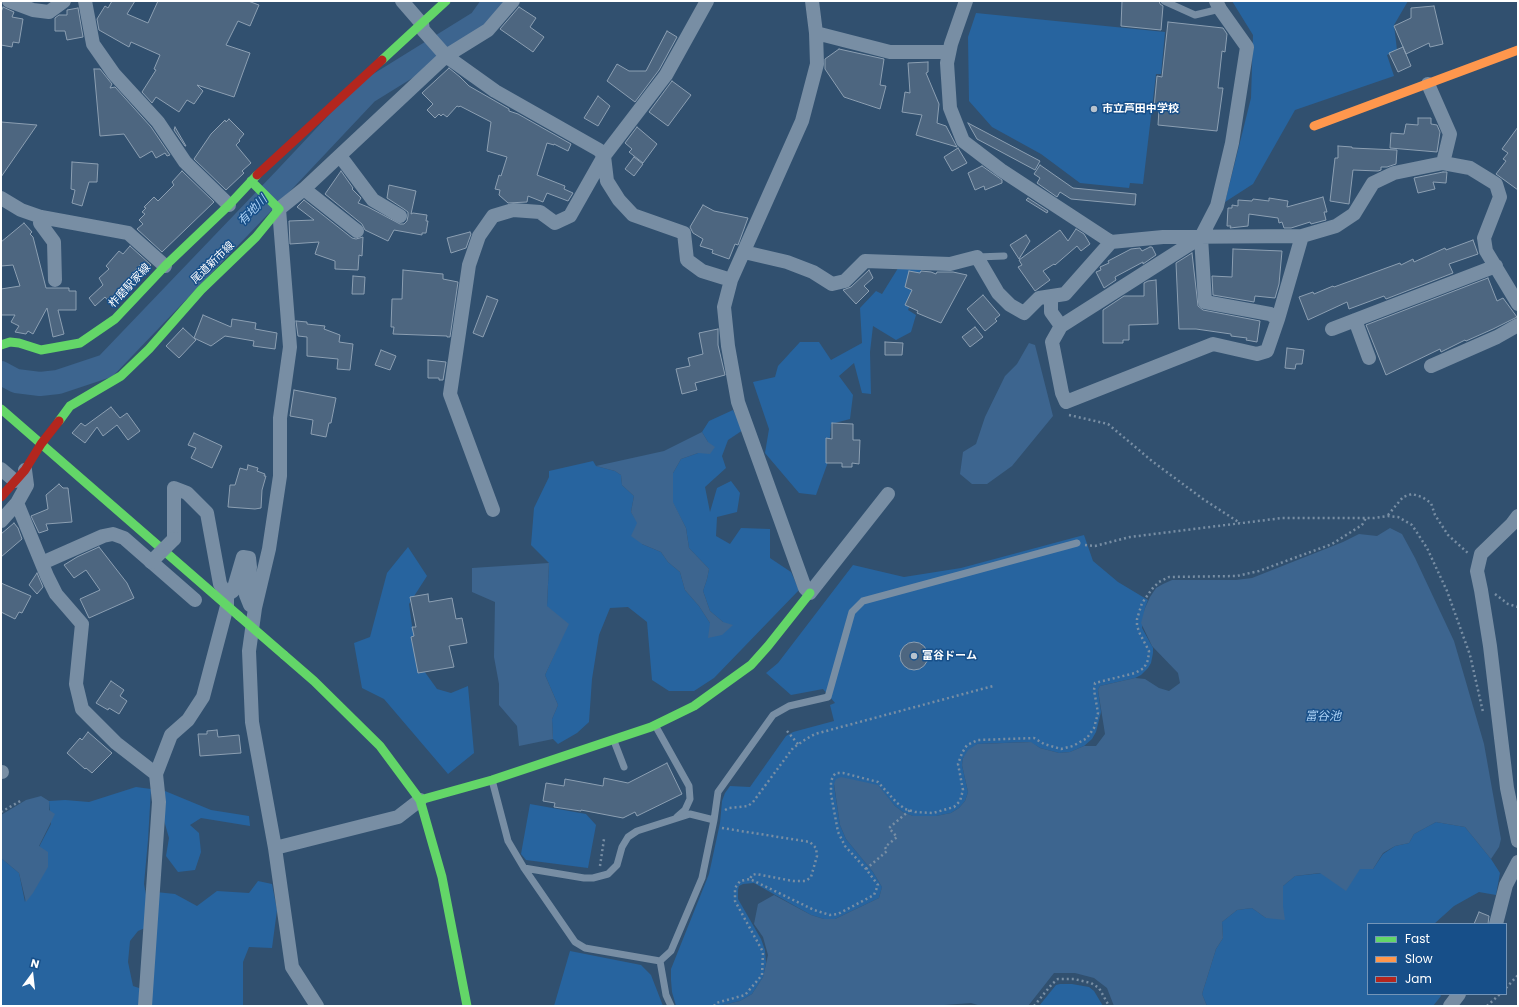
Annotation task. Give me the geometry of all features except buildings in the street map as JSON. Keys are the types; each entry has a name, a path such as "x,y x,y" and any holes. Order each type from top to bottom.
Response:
{"street":[{"path":"9,1 33,10 49,12 64,1"},
{"path":"85,1 93,44 114,74 158,122 185,162 229,205"},
{"path":"402,1 446,56 495,91 599,150 604,156 607,181 618,200 633,215 684,233 687,260 702,271 731,280"},
{"path":"317,1006 292,967 275,848 252,722 249,651 255,608 269,549 280,476 280,418 290,347 277,208 253,184 423,27 446,1"},
{"path":"277,208 304,189 446,56 488,30 513,1"},
{"path":"493,510 450,394 469,264 480,236 493,216 513,210 540,212 555,223 570,216 604,156 666,75 707,1"},
{"path":"810,593 805,588 738,402 728,346 724,308 731,280 802,120 816,64 816,33 812,1"},
{"path":"966,1 949,52 947,63 950,108 963,142 1001,170 1111,242 1164,237 1302,236 1336,226 1354,214 1373,183 1394,173 1443,163 1470,168 1496,184 1500,197 1484,238 1486,251 1518,304"},
{"path":"1218,5 1247,47 1232,143 1217,206 1201,236 1061,326 1052,342 1062,393 1066,402 1213,344 1257,354 1267,351 1278,319 1302,236"},
{"path":"816,33 890,52 949,52"},
{"path":"1314,126 1518,50"},
{"path":"1428,84 1450,134 1443,163"},
{"path":"340,156 373,200 400,216"},
{"name":"柞磨駅家線","path":"4,340 41,350 80,343 115,319 165,266 253,184"},
{"path":"304,189 357,231"},
{"path":"1,198 21,210 41,217 128,233 165,266"},
{"name":"尾道新市線","path":"1,497 25,470 41,444 70,406 121,376 149,349 201,290 256,237 277,208"},
{"path":"41,217 40,223 54,242 55,280"},
{"path":"1201,236 1205,302 1270,314 1278,319"},
{"path":"744,252 787,262 813,272 832,284 845,281 865,261 950,264 976,257 998,293 1010,305 1024,313 1039,298 1065,294 1111,242"},
{"path":"1332,329 1496,266"},
{"path":"1051,296 1051,312 1061,326"},
{"path":"1355,320 1369,358"},
{"path":"1431,366 1497,337 1518,325"},
{"path":"1,409 227,601 239,616 314,681 380,746 420,800 442,877 466,1006"},
{"path":"1,469 15,481"},
{"path":"1,521 17,503 27,484 25,470"},
{"path":"151,562 174,539 174,488 187,493 207,513 220,584 227,601"},
{"path":"275,848 398,817 420,800 492,780 655,725 694,706 750,665 768,646 888,494"},
{"path":"17,503 56,594 82,624 76,684 82,709 116,743 156,774"},
{"path":"1518,516 1512,524 1481,554 1477,571 1482,590 1507,788 1518,841"},
{"path":"42,563 103,536 113,534 124,538 195,600"},
{"path":"145,1006 159,802 156,774 171,735 188,720 203,697 227,601 233,591 243,557 249,558 250,567 246,595 250,605 255,608"},
{"path":"1496,923 1506,885 1518,862"},
{"path":"1450,1006 1458,995"}],"lane":[{"path":"1164,1 1195,15 1218,5"},
{"path":"976,257 1004,256"},
{"path":"660,961 671,951 702,878 718,792 773,715 790,706 828,696 852,612 863,601 1077,543"},
{"path":"655,725 689,786 690,799 684,810 675,819"},
{"path":"613,739 624,767"},
{"path":"492,780 508,841 524,868 575,942 585,948 660,961"},
{"path":"524,868 584,878 593,878 608,874 617,865 622,847 628,837 637,830 690,814 714,820"},
{"path":"660,961 666,994 670,1006"}],"path":[{"path":"1066,402 1063,413 1108,424 1152,461 1203,499 1240,523"},
{"path":"1388,516 1403,497 1412,494 1422,497 1431,503 1435,515 1448,535 1467,553 1480,558"},
{"path":"1077,543 1095,546 1130,537 1282,518 1398,517 1412,525 1427,548 1447,591 1458,618 1470,655 1484,714"},
{"path":"714,1006 716,1003 745,995 762,975 763,952 735,901 735,888 740,881 750,879 814,910 830,916 838,914 874,895 878,885 845,846 838,832 831,794 831,782 836,773 843,773 878,782 897,803 915,812 933,813 954,807 960,801 963,790 958,764 967,745 978,740 1034,738 1044,744 1061,749 1073,746 1087,738 1094,728 1098,713 1094,690 1096,683 1135,673 1144,668 1148,660 1149,651 1137,626 1137,619 1142,604 1152,588 1159,582 1169,577 1237,576 1259,571 1332,544 1362,525 1366,518"},
{"path":"1482,590 1490,590 1508,604 1518,607"},
{"path":"750,879 752,875 756,874 793,881 806,881 812,877 817,856 816,848 810,842 714,820 719,814 728,808 748,806 753,802 793,748 815,734 993,686"},
{"path":"787,731 798,745"},
{"path":"1,812 22,800"},
{"path":"866,869 887,851 885,847 897,838 889,828 910,810"},
{"path":"599,876 604,839"},
{"path":"1507,987 1518,975"},
{"path":"1034,1006 1052,984 1058,980 1074,979 1091,983 1099,988 1109,1006"},
{"path":"1486,1006 1499,995"}],"shaded area":[{"path":"1232,1 1408,1 1394,25 1397,50 1387,55 1394,76 1295,110 1253,184 1225,202 1251,98 1253,35"},
{"path":"976,13 1165,32 1161,74 1156,74 1143,184 1130,183 1129,188 1080,183 1041,154 992,127 969,101 968,37"},
{"path":"900,265 914,266 922,271 908,310 916,315 911,332 896,340 873,326 870,352 871,394 862,393 854,363 839,376 853,395 850,419 831,424 828,462 816,495 799,493 765,453 769,429 753,382 775,377 778,366 800,342 819,342 831,360 862,343 860,308 876,291 882,294"},
{"path":"733,410 743,430 728,440 722,456 726,468 705,487 710,512 717,488 731,481 740,493 737,512 717,517 716,536 730,544 741,528 770,529 770,558 791,572 799,590 714,678 694,691 669,691 652,680 647,622 628,607 610,608 599,635 592,679 589,722 577,733 558,744 553,739 552,719 558,705 545,675 555,653 547,606 549,563 531,545 534,508 549,477 549,471 593,461 596,466 615,471 621,475 622,485 634,496 631,512 638,523 642,544 661,552 668,562 680,572 685,590 699,606 710,623 723,622 710,611 703,591 709,569 689,548 686,528 673,503 673,473 681,459 698,453 708,442 702,432 709,421"},
{"path":"1084,535 1093,561 1118,582 1148,600 1145,608 1142,628 1153,648 1151,663 1141,675 1135,678 1100,686 1098,690 1101,712 1096,732 1092,739 1084,746 1070,752 1059,753 1040,748 1030,742 977,744 963,758 962,765 968,792 965,801 959,808 951,813 936,816 913,816 903,812 895,806 877,785 834,785 840,825 846,839 873,872 882,887 879,898 835,919 824,919 811,915 754,883 739,886 738,899 761,939 765,950 766,963 763,977 752,994 740,1001 718,1006 676,1006 672,992 671,969 709,874 720,823 722,801 725,793 730,786 750,787 786,736 793,732 834,721 830,705 835,703 823,689 791,695 766,673 778,663 853,565 904,577 961,568"},
{"path":"408,547 427,576 409,604 417,661 437,689 451,693 468,686 474,753 448,774 384,699 362,688 354,643 370,637 387,573"},
{"path":"136,787 151,789 144,884 147,900 145,928 138,931 130,941 128,962 133,986 142,989 156,892 175,894 197,906 217,891 249,893 258,881 272,884 277,910 272,948 249,947 243,962 243,1006 1,1006 1,858 19,873 25,902 39,847 51,824 49,801 65,800 89,802"},
{"path":"165,791 211,810 249,816 250,826 201,818 190,825 199,833 201,852 195,870 178,872 166,856 169,838 163,817"},
{"path":"530,804 586,814 596,825 588,868 526,860 521,854"},
{"path":"1436,822 1465,827 1491,859 1500,873 1496,895 1479,892 1454,906 1435,923 1367,923 1367,995 1440,995 1433,1006 1207,1006 1202,994 1216,949 1223,938 1222,922 1237,910 1252,908 1266,918 1283,906 1283,886 1295,876 1373,869 1383,854 1395,846 1409,843 1414,834"},
{"path":"570,951 641,965 651,975 663,1006 554,1006"},
{"path":"1072,984 1089,987 1094,991 1103,1006 1039,1006 1056,985"}],"water":[{"path":"1029,343 1035,345 1053,416 1012,466 987,484 972,484 960,474 963,452 976,444 985,417 1005,376 1017,364"},
{"path":"702,432 708,442 715,447 710,454 698,453 681,459 673,473 673,502 686,528 689,548 709,569 703,591 710,611 723,622 733,625 722,635 708,638 710,623 699,606 685,590 680,572 668,562 661,552 642,544 631,536 637,523 631,512 634,496 622,485 621,475 615,471 596,466 664,451"},
{"name":"富谷池","path":"1390,528 1402,534 1415,558 1454,641 1484,744 1501,839 1499,847 1491,859 1465,827 1436,822 1414,834 1409,843 1395,846 1383,853 1373,869 1360,869 1346,891 1320,873 1295,876 1283,886 1285,920 1266,918 1252,908 1237,910 1222,922 1223,938 1216,949 1202,994 1207,1006 1114,1006 1107,988 1094,978 1075,973 1054,973 1028,1006 981,1006 971,1003 931,1006 718,1006 740,1001 752,994 763,977 768,955 763,937 754,924 758,904 774,895 811,915 824,919 835,919 879,898 882,887 873,872 846,839 840,825 834,784 836,779 841,777 878,785 895,806 903,812 913,816 936,816 951,813 959,808 965,801 968,792 962,765 963,758 968,750 977,744 1031,742 1040,748 1059,753 1070,752 1084,746 1096,746 1105,734 1098,690 1100,686 1135,678 1145,679 1159,688 1169,691 1180,683 1178,673 1152,646 1141,623 1145,608 1156,588 1172,580 1236,580 1252,578 1343,542 1359,534 1377,536"},
{"path":"549,563 547,606 569,624 545,675 558,705 552,719 553,739 519,746 517,726 499,705 499,684 494,657 495,602 472,592 472,568"},
{"path":"41,796 49,801 49,810 55,814 39,846 48,852 48,867 26,902 19,873 1,858 1,815 26,800"}],"waterway":[{"name":"有地川","path":"1,373 16,381 40,384 58,382 106,366 367,92 480,22 495,1"}],"traffic: fast":[{"path":"382,60 446,1"},
{"path":"1,345 10,342 19,343 41,350 80,343 115,319 165,266 229,205 257,175"},
{"path":"59,421 70,406 121,376 149,349 201,290 256,237 279,209 251,181"},
{"path":"1,409 239,616"},
{"path":"420,800 492,780 651,727 694,706 751,665 810,593"},
{"path":"239,616 284,655"},
{"path":"284,655 314,681 380,746 420,800 442,877 467,1006"}],"traffic: slow":[{"path":"1314,126 1518,50"}],"traffic: jam":[{"path":"257,175 382,60"},
{"path":"1,497 25,470 41,444 59,421"}],"place":[{"name":"市立芦田中学校","path":"1094,109"},
{"name":"富谷ドーム","path":"914,656"}]}
